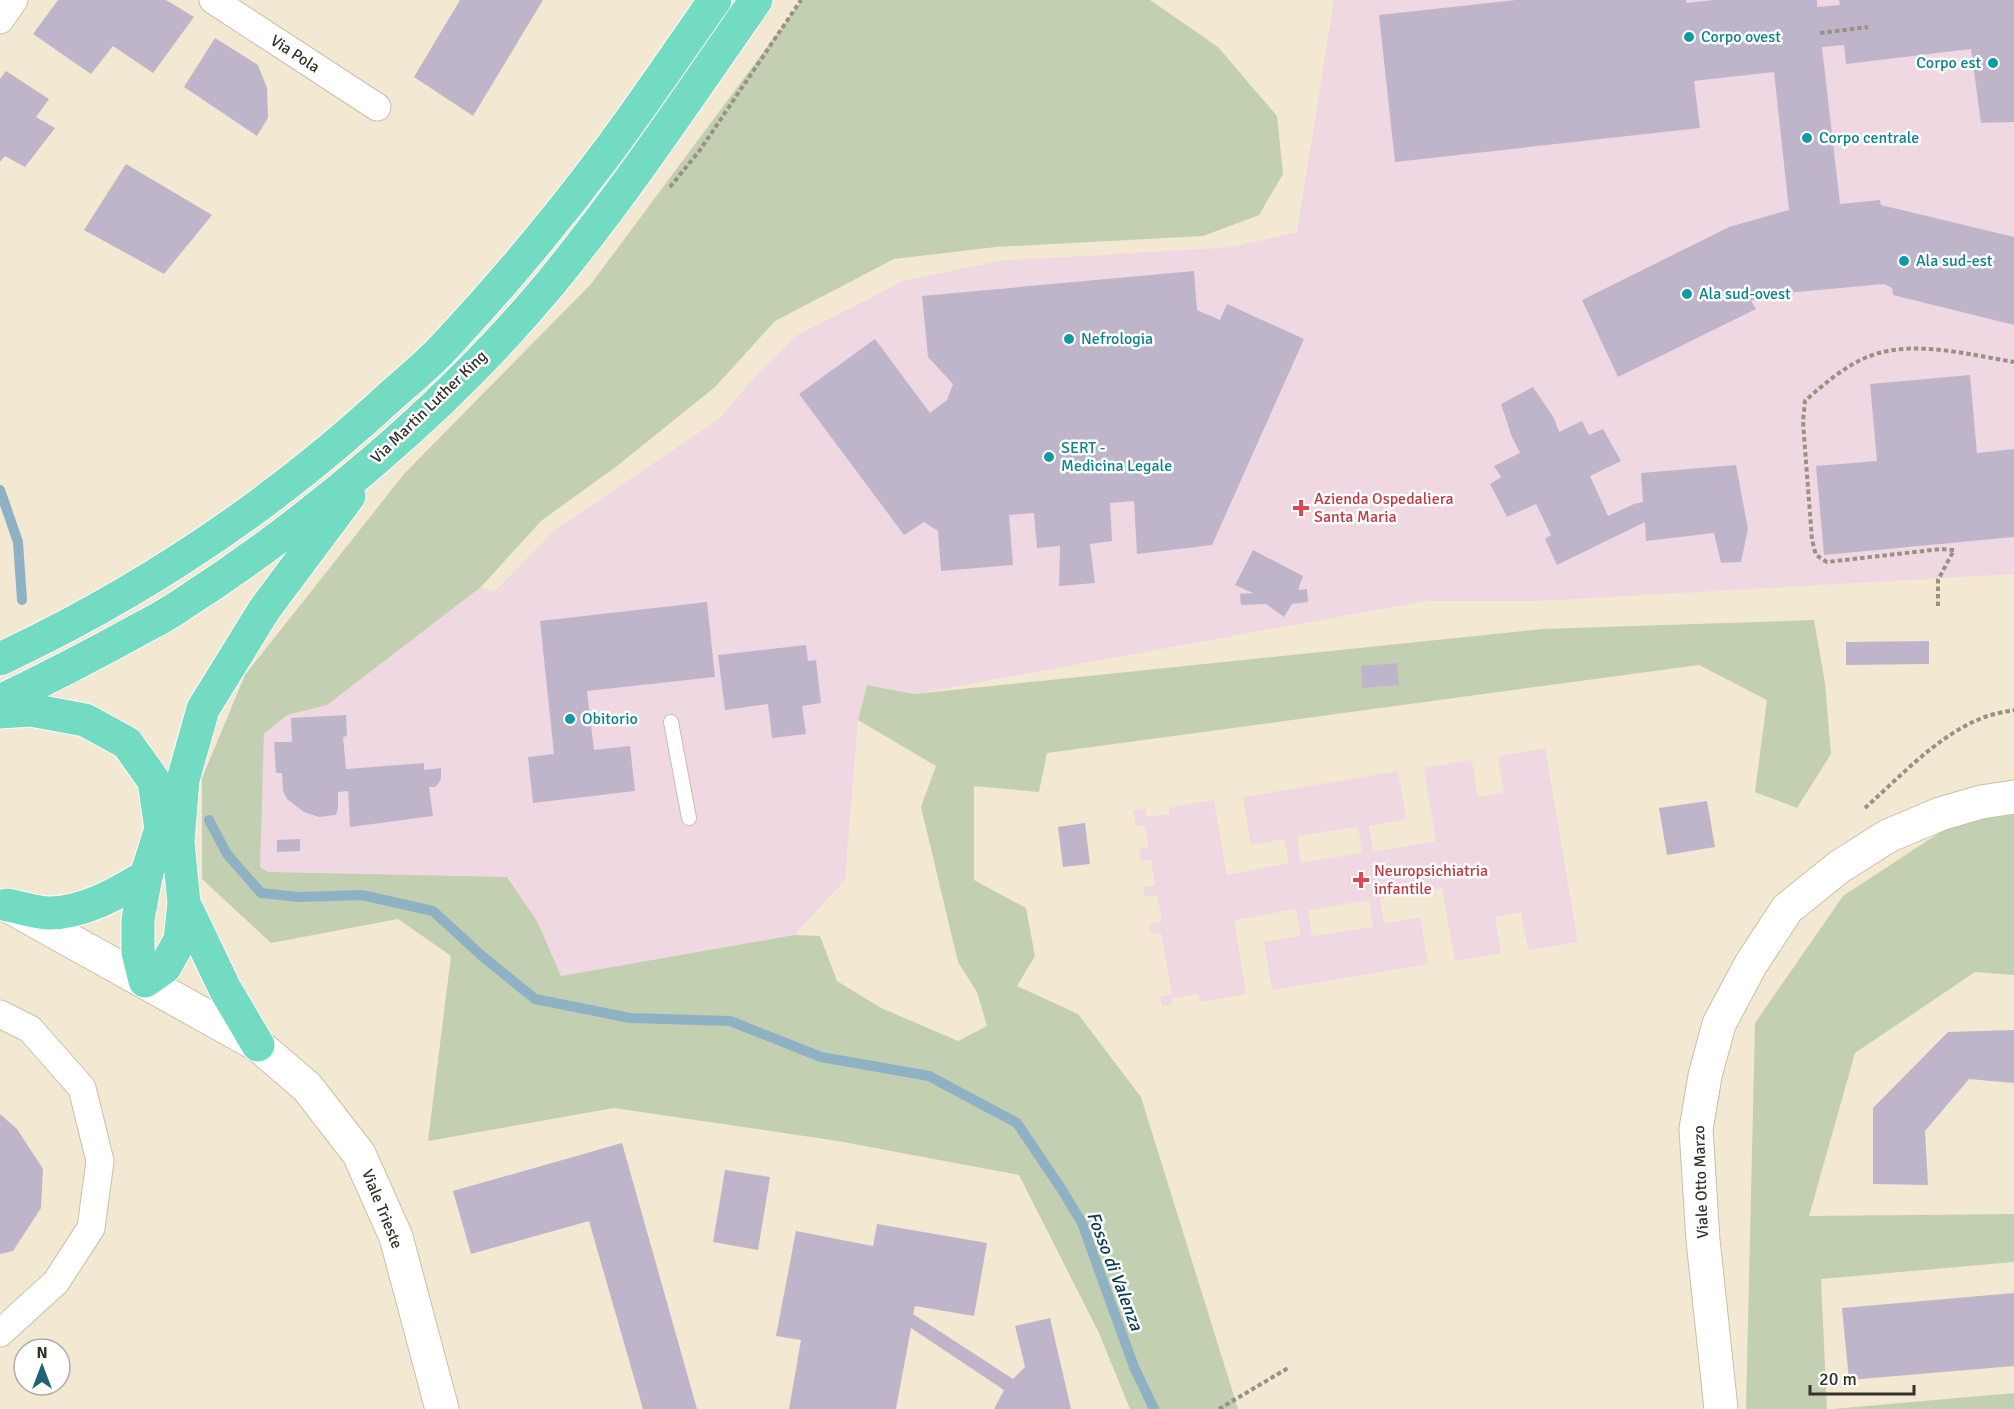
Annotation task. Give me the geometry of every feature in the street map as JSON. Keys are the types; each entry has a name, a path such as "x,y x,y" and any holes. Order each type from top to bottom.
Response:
{"main road":[{"name":"Via Martin Luther King","path":"0,659 59,631 158,573 252,510 353,432 446,345 523,258 603,158 715,0"},
{"name":"Via Martin Luther King","path":"0,701 78,663 180,606 276,539 377,458 471,370 548,285 631,178 756,0"},
{"path":"0,712 31,710 85,720 127,743 154,781 161,830 146,876 138,920 138,952 145,981 165,966 180,940 183,903 178,842 183,780 203,709 264,610 377,458"},
{"path":"4,903 48,913 72,910 116,893 146,876"},
{"path":"183,903 225,989 258,1045"}],"street":[{"path":"0,20 14,0"},
{"name":"Via Pola","path":"213,0 377,107"},
{"name":"Viale Otto Marzo","path":"1721,1409 1703,1240 1696,1129 1705,1076 1719,1024 1751,964 1787,909 1839,867 1888,836 1940,814 1982,801 2014,798"},
{"name":"Viale Trieste","path":"4,903 258,1045 307,1087 359,1154 396,1237 442,1409"},
{"path":"0,1014 30,1029 82,1088 99,1161 91,1228 56,1282 0,1333"}],"lane":[{"path":"670,722 689,818"}],"path":[{"path":"1820,33 1868,27"},
{"path":"1938,606 1938,580 1954,550 1941,549 1827,562 1816,555 1812,540 1803,422 1805,401 1832,377 1873,355 1915,347 2014,362"},
{"path":"1858,814 1930,750 1959,729 1984,717 2014,710"},
{"path":"1218,1409 1288,1368"}],"shaded area":[{"name":"Azienda Ospedaliera Santa Maria","path":"1334,0 2014,0 2014,574 1538,601 1425,601 914,694 867,685 858,720 845,880 794,935 561,976 537,921 268,872 259,867 264,734 286,715 327,705 481,587 494,592 554,531 720,418 760,371 796,336 903,281 999,261 1233,247 1297,232"},
{"name":"Neuropsichiatria infantile","path":"1545,748 1578,942 1528,950 1521,912 1495,917 1501,953 1455,961 1442,888 1380,898 1384,924 1420,917 1428,964 1272,990 1264,942 1301,936 1296,909 1234,920 1246,994 1200,1002 1198,994 1172,998 1172,1005 1162,1007 1160,997 1172,994 1161,933 1151,934 1149,924 1162,921 1157,895 1145,897 1144,887 1155,885 1151,860 1141,861 1139,849 1149,847 1145,825 1136,826 1133,810 1145,808 1147,817 1169,814 1169,808 1214,800 1227,875 1289,863 1284,839 1251,845 1243,797 1398,771 1406,819 1369,826 1373,852 1436,841 1424,768 1472,760 1478,797 1504,792 1498,756","holes":["1358,827 1362,853 1301,863 1297,836","1369,900 1373,927 1312,936 1308,910"]}],"green space":[{"path":"802,0 1150,0 1218,47 1277,116 1283,174 1259,215 1203,236 996,247 894,259 775,321 715,387 617,466 541,521 481,587 327,705 287,715 264,734 260,867 268,872 507,877 537,921 561,976 794,935 820,936 837,981 881,1008 958,1041 987,1026 977,992 958,962 921,807 936,766 858,720 867,685 914,694 1543,629 1814,620 1825,683 1831,754 1797,808 1755,792 1767,700 1699,665 1047,753 1039,792 974,786 974,880 1026,908 1035,956 1017,986 1078,1014 1141,1097 1238,1409 1130,1409 1099,1333 1019,1175 838,1141 614,1108 428,1141 451,956 398,919 271,943 202,879 202,778 245,675 404,474 591,284"},
{"path":"2014,815 2014,975 1975,972 1855,1053 1809,1216 2014,1214 2014,1262 1821,1279 1827,1409 1746,1409 1755,1023 1843,896 1962,818"},
{"path":"2014,1393 2014,1409 1833,1409"}],"building":[{"path":"58,0 166,0 194,17 153,73 113,46 91,74 33,34"},
{"path":"460,0 543,0 473,116 414,77"},
{"path":"1516,0 1686,0 1686,3 1713,0 1817,0 1817,7 1840,5 1839,0 2014,0 2014,122 1981,123 1971,49 1846,64 1844,45 1822,47 1840,204 1880,200 1881,205 2014,237 2014,325 1893,295 1892,288 1884,284 1797,292 1761,297 1751,301 1756,309 1618,377 1582,300 1729,227 1789,210 1774,72 1694,81 1700,128 1395,162 1379,15"},
{"path":"215,38 258,65 267,88 268,118 257,136 184,87"},
{"path":"6,71 49,99 36,117 55,128 25,167 5,156 0,162 0,79"},
{"path":"126,164 212,215 164,274 84,230"},
{"name":"SERT - Medicina Legale","path":"1194,271 1197,310 1220,320 1227,304 1304,339 1212,545 1137,554 1134,501 1110,503 1112,541 1090,544 1095,583 1059,586 1060,546 1037,548 1034,513 1009,515 1013,565 941,571 938,531 924,522 904,535 799,394 875,339 930,413 947,400 953,384 928,357 922,296"},
{"path":"1970,375 1977,453 2014,449 2014,537 1824,555 1816,466 1877,461 1870,384"},
{"path":"1533,387 1554,418 1559,432 1582,421 1589,435 1603,429 1621,461 1590,476 1608,516 1643,502 1641,473 1736,465 1748,529 1741,562 1721,563 1714,533 1646,541 1645,522 1557,565 1545,539 1551,535 1536,504 1507,517 1490,484 1501,477 1494,466 1520,453 1501,404"},
{"path":"1253,550 1303,576 1298,590 1307,589 1308,602 1292,604 1284,617 1266,604 1241,605 1240,594 1253,593 1235,585"},
{"name":"Obitorio","path":"707,602 715,677 587,691 594,750 630,746 635,791 533,803 528,757 554,754 540,621"},
{"path":"1929,641 1929,664 1846,665 1846,642"},
{"path":"806,645 808,661 816,660 821,703 802,706 806,734 772,738 768,704 725,710 718,655"},
{"path":"1397,663 1399,685 1362,688 1361,666"},
{"path":"346,715 347,736 343,737 346,769 424,763 424,770 441,768 441,779 438,784 435,787 429,787 433,816 350,827 348,791 338,792 336,815 319,817 304,812 287,799 283,791 282,773 276,773 274,742 292,742 291,718"},
{"path":"1707,801 1715,847 1667,855 1659,808"},
{"path":"1085,823 1090,864 1063,867 1058,827"},
{"path":"300,839 300,851 277,852 277,840"},
{"path":"2014,1030 2014,1083 1969,1079 1925,1131 1928,1185 1873,1184 1873,1108 1948,1032"},
{"path":"0,1114 17,1129 43,1169 41,1208 13,1251 0,1254"},
{"path":"622,1143 697,1409 643,1409 589,1221 471,1254 453,1191"},
{"path":"725,1170 770,1177 758,1250 713,1242"},
{"path":"877,1224 987,1243 974,1316 915,1306 913,1314 1013,1379 1025,1367 1015,1326 1050,1318 1071,1409 994,1409 1004,1390 911,1328 896,1409 789,1409 801,1340 776,1336 796,1231 873,1246"},
{"path":"2014,1293 2014,1366 1849,1380 1842,1308"}],"waterway":[{"name":"Fosso di Valenza","path":"0,490 18,542 22,600"},
{"name":"Fosso di Valenza","path":"209,820 227,854 261,893 299,897 362,895 433,911 481,955 535,999 630,1018 730,1021 821,1057 929,1076 1017,1123 1082,1223 1134,1367 1154,1409"}],"place":[{"name":"Corpo ovest","path":"1689,37"},
{"name":"Corpo est","path":"1993,63"},
{"name":"Corpo centrale","path":"1807,138"},
{"name":"Ala sud-est","path":"1904,261"},
{"name":"Ala sud-ovest","path":"1687,294"},
{"name":"Nefrologia","path":"1069,339"},
{"name":"SERT - Medicina Legale","path":"1049,457"},
{"name":"Azienda Ospedaliera Santa Maria","path":"1301,508"},
{"name":"Obitorio","path":"570,719"},
{"name":"Neuropsichiatria infantile","path":"1361,880"}]}
